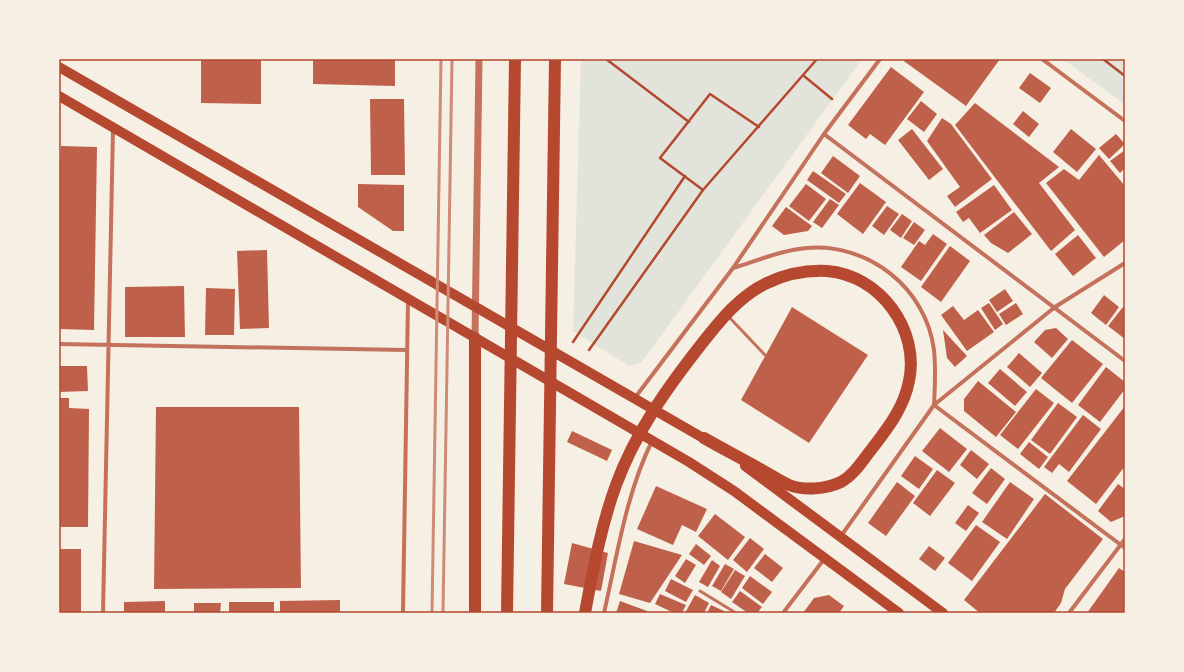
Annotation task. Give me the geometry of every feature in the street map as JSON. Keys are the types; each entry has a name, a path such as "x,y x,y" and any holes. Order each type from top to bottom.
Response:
{"highway":[{"path":"507,613 515,59"},
{"path":"547,613 555,59"},
{"path":"585,613 604,520 616,484 630,451 672,382 727,314 746,296 772,281 785,276 806,272 829,271 850,277 869,287 886,301 899,317 907,337 911,360 909,382 901,405 887,429 853,473 840,482 823,487 807,488 789,485 704,438"},
{"path":"475,338 475,613"}],"main road":[{"path":"59,67 475,308 704,438 749,468 943,613"},
{"path":"59,96 652,441 734,491 899,613"}],"street":[{"path":"475,338 479,59"},
{"path":"634,399 732,268 824,134 880,59"},
{"path":"1042,59 1125,121"},
{"path":"103,613 113,128"},
{"path":"824,134 1125,361"},
{"path":"732,268 806,248 831,248 855,253 879,264 899,280 915,300 926,322 934,349 934,405"},
{"path":"841,536 934,405 1054,307 1125,263"},
{"path":"403,613 408,299"},
{"path":"59,344 109,343 406,350"},
{"path":"934,405 1125,548"},
{"path":"604,613 627,513 643,459 652,441"},
{"path":"1069,613 1125,539"},
{"path":"783,613 825,557"}],"lane":[{"path":"727,314 765,355"},
{"path":"700,591 736,613"}],"path":[{"path":"606,59 689,122"},
{"path":"589,350 704,190 804,76 817,59"},
{"path":"1103,59 1125,76"},
{"path":"804,76 832,99"},
{"path":"704,190 660,158 710,94 759,128"},
{"path":"573,342 685,176"}],"shaded area":[{"path":"581,59 862,59 641,363 629,366 573,331"},
{"path":"1063,59 1125,59 1125,105"}],"building":[{"path":"201,59 261,59 261,104 201,103"},
{"path":"313,59 395,59 395,86 313,84"},
{"path":"901,59 1000,59 966,106"},
{"path":"891,67 924,92 885,145 870,134 866,139 848,125"},
{"path":"1030,73 1051,88 1040,103 1019,88"},
{"path":"370,99 404,99 405,175 371,175"},
{"path":"921,101 937,114 924,132 907,119"},
{"path":"975,103 1059,167 1039,183 1075,230 1051,251 955,125"},
{"path":"1023,111 1039,124 1029,137 1013,124"},
{"path":"942,118 951,124 992,179 955,207 947,196 960,187 927,141"},
{"path":"912,129 943,169 929,180 898,140"},
{"path":"1071,129 1096,149 1077,172 1053,152"},
{"path":"1116,134 1125,144 1109,159 1099,148"},
{"path":"61,146 97,147 94,330 59,329 59,186"},
{"path":"1125,150 1125,168 1120,173 1110,161"},
{"path":"1099,155 1125,186 1125,240 1104,257 1046,183 1064,169 1079,180"},
{"path":"833,156 860,176 848,193 821,173"},
{"path":"813,171 846,194 839,203 807,180"},
{"path":"860,183 886,202 863,234 837,214"},
{"path":"358,184 404,185 404,231 393,231 358,207"},
{"path":"806,184 826,199 809,221 789,206"},
{"path":"994,185 1012,210 980,233 969,218 963,222 956,212"},
{"path":"830,199 839,205 822,228 813,222"},
{"path":"887,206 899,214 884,235 872,226"},
{"path":"786,207 812,226 808,231 784,235 772,226"},
{"path":"1014,212 1032,234 1008,253 991,243 984,235"},
{"path":"902,214 912,221 901,238 890,230"},
{"path":"914,222 925,230 914,245 903,238"},
{"path":"933,234 947,244 921,281 901,267 919,241 925,245"},
{"path":"1078,235 1096,258 1073,276 1055,254"},
{"path":"950,246 970,261 941,302 921,287"},
{"path":"267,250 269,328 240,329 237,251"},
{"path":"184,286 185,337 125,337 125,287"},
{"path":"206,288 235,289 234,335 205,335"},
{"path":"1005,289 1013,301 997,312 989,300"},
{"path":"1104,295 1119,307 1106,325 1091,313"},
{"path":"989,303 1003,324 995,330 981,308"},
{"path":"1016,303 1023,314 1006,325 999,314"},
{"path":"953,306 964,320 978,310 994,332 967,351 941,315"},
{"path":"792,307 868,355 809,443 741,400"},
{"path":"1123,307 1125,308 1125,339 1108,326"},
{"path":"1056,328 1068,339 1052,358 1034,342 1045,330"},
{"path":"943,330 967,356 955,367 947,358"},
{"path":"1072,340 1103,364 1072,403 1041,378"},
{"path":"1019,353 1042,373 1030,387 1007,367"},
{"path":"59,366 87,366 88,391 59,392"},
{"path":"1106,367 1125,382 1125,389 1100,422 1078,405"},
{"path":"1000,369 1027,392 1015,406 988,383"},
{"path":"978,381 1016,412 996,437 964,411 964,399"},
{"path":"1036,389 1054,403 1018,449 1000,435"},
{"path":"59,398 69,398 69,408 89,409 88,527 59,527"},
{"path":"1058,403 1077,417 1050,454 1031,440"},
{"path":"1125,406 1125,466 1096,504 1067,481"},
{"path":"156,407 299,407 301,588 154,589"},
{"path":"1083,415 1101,429 1069,472 1059,464 1052,473 1044,467"},
{"path":"940,428 967,449 949,472 922,451"},
{"path":"572,431 612,450 607,461 567,442"},
{"path":"1029,442 1048,457 1039,469 1020,454"},
{"path":"971,450 989,464 977,479 960,465"},
{"path":"915,456 933,469 919,489 901,476"},
{"path":"991,468 1005,479 987,504 972,493"},
{"path":"937,470 955,483 930,516 913,503"},
{"path":"897,482 915,496 886,536 868,523"},
{"path":"1010,482 1034,499 1007,539 982,522"},
{"path":"1118,484 1125,489 1125,516 1111,522 1098,511"},
{"path":"656,486 707,509 696,532 682,525 673,545 637,529"},
{"path":"1045,494 1103,539 1065,589 1061,603 1054,613 980,613 964,600"},
{"path":"968,505 979,513 966,531 955,523"},
{"path":"715,514 745,537 728,560 698,536"},
{"path":"976,525 1000,542 972,581 948,563"},
{"path":"750,538 764,549 747,572 733,560"},
{"path":"634,541 682,555 650,603 619,594"},
{"path":"572,543 608,553 601,591 564,584"},
{"path":"696,544 711,556 704,565 689,554"},
{"path":"929,546 945,558 935,571 919,559"},
{"path":"59,549 81,549 81,613 59,613"},
{"path":"765,554 783,568 772,582 754,568"},
{"path":"686,559 696,565 685,583 675,576"},
{"path":"712,560 720,566 708,587 699,582"},
{"path":"725,564 734,569 721,591 712,586"},
{"path":"1119,568 1125,572 1125,613 1087,613"},
{"path":"735,570 745,576 731,599 721,592"},
{"path":"750,576 772,592 763,604 742,588"},
{"path":"671,579 693,590 686,602 665,591"},
{"path":"740,591 762,607 757,613 748,613 732,602"},
{"path":"660,594 686,605 682,613 674,613 655,604"},
{"path":"695,595 709,603 704,613 685,613"},
{"path":"829,595 844,606 839,613 803,613 814,598"},
{"path":"340,600 340,613 280,613 280,601"},
{"path":"165,601 165,613 124,613 124,602"},
{"path":"620,601 647,611 646,613 616,613"},
{"path":"229,602 274,602 274,613 229,613"},
{"path":"194,603 221,603 220,613 194,613"},
{"path":"711,605 724,611 723,613 707,613"}],"railway":[{"path":"432,613 441,59"},
{"path":"443,613 452,59"}]}
